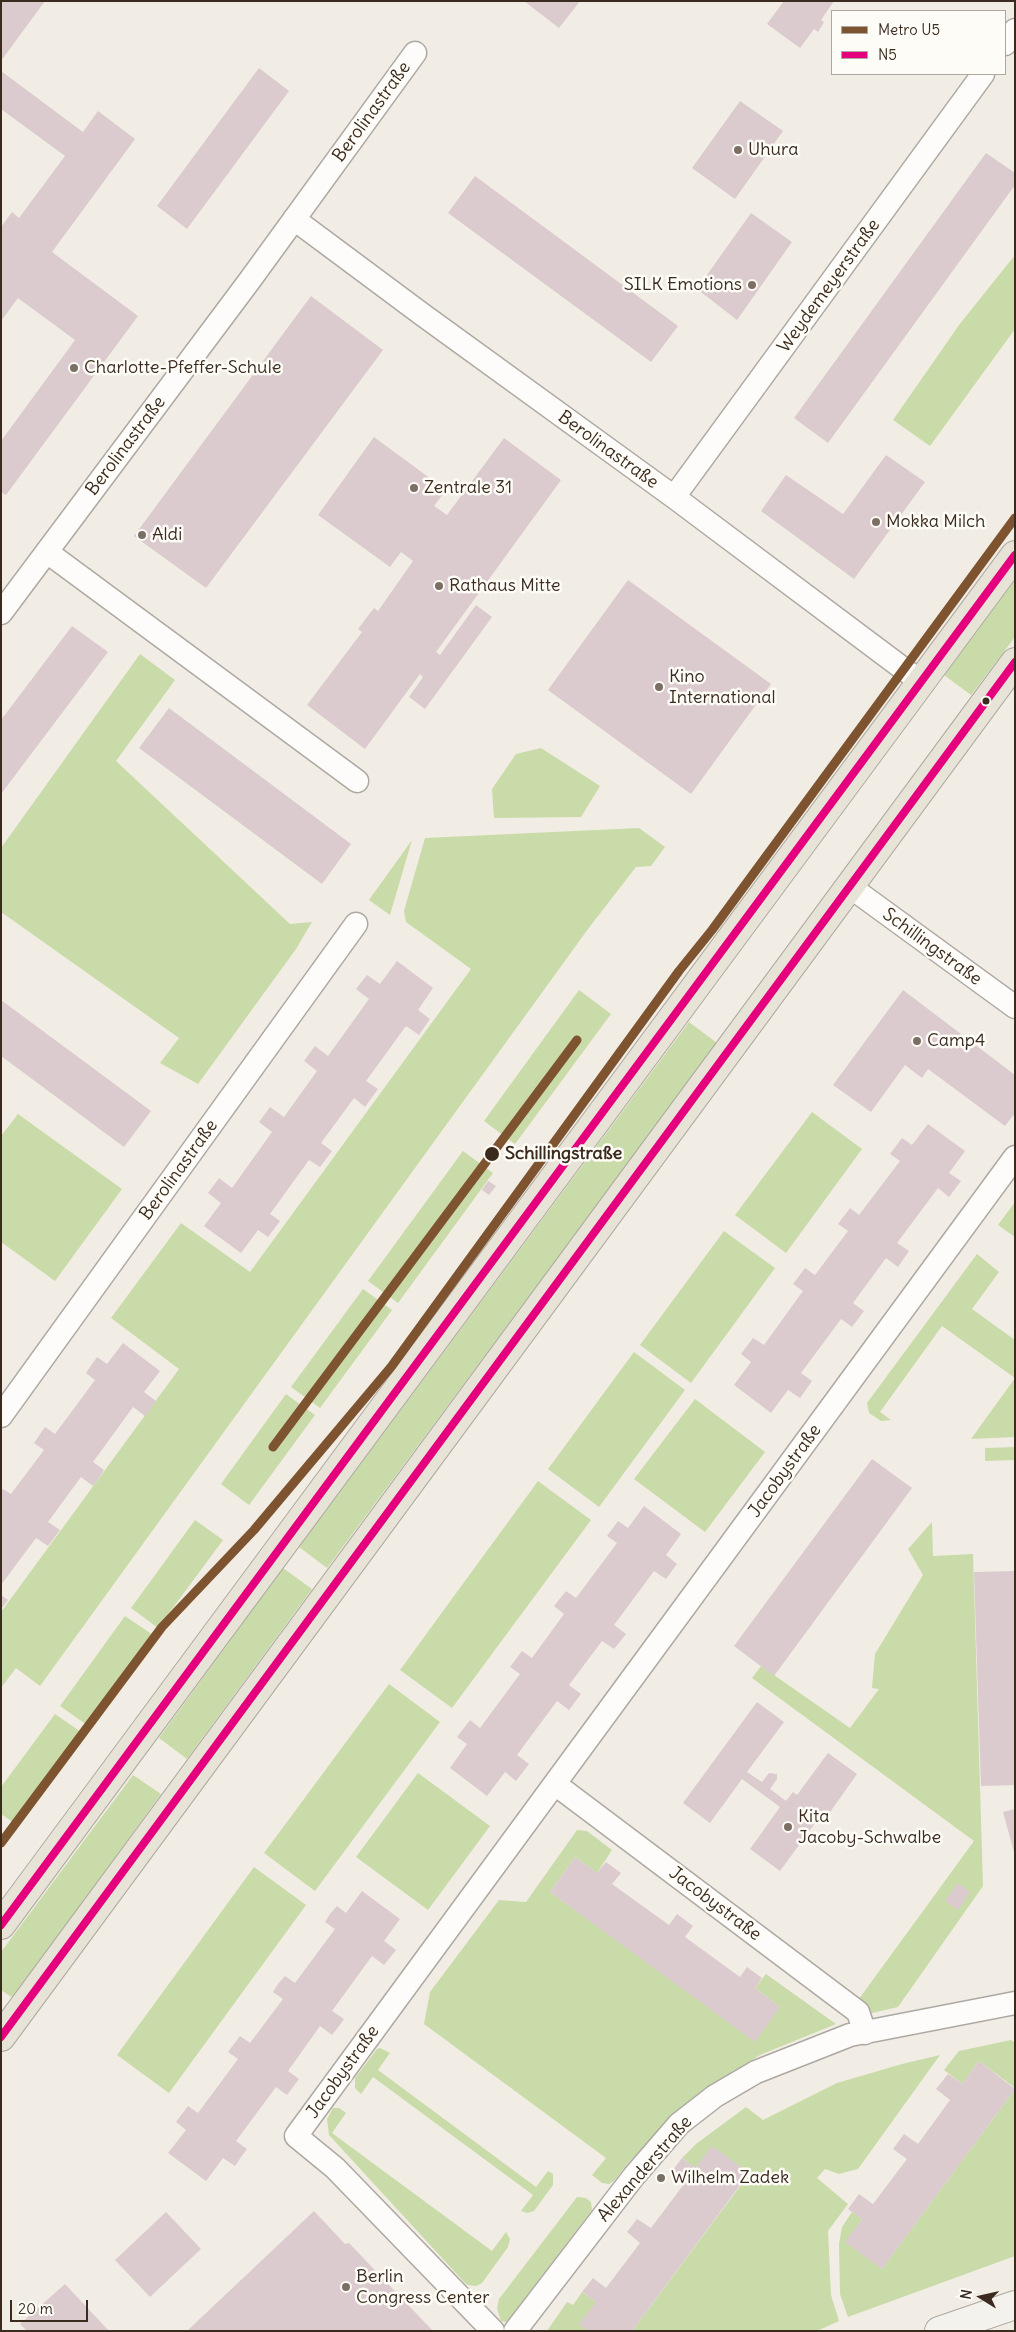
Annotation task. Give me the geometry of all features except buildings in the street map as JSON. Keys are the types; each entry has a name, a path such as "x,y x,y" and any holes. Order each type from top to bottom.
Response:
{"main road":[{"path":"1,1925 1015,555"},
{"path":"1,2037 1015,662"},
{"path":"939,2331 1015,2306"}],"street":[{"path":"1006,43 1015,30"},
{"name":"Berolinastraße","path":"5,602 47,552 415,53"},
{"name":"Weydemeyerstraße","path":"674,498 982,75"},
{"name":"Berolinastraße","path":"294,219 422,316 674,498 921,682"},
{"path":"47,552 357,781"},
{"name":"Schillingstraße","path":"849,886 1015,1008"},
{"name":"Berolinastraße","path":"1,1416 356,924"},
{"name":"Jacobystraße","path":"493,2331 335,2168 296,2136 1015,1158"},
{"name":"Jacobystraße","path":"555,1784 858,2012 865,2033"},
{"name":"Alexanderstraße","path":"515,2331 634,2176 679,2124 715,2096 756,2072 850,2035 1015,2003"}],"green space":[{"path":"1015,255 1015,329 930,446 893,420 959,325"},
{"path":"1015,579 1015,637 971,695 944,675"},
{"path":"140,654 175,680 116,761 290,924 312,922 296,949 198,1084 160,1063 179,1038 1,912 1,848"},
{"path":"541,748 600,786 581,817 494,818 492,789 516,754"},
{"path":"639,828 665,847 651,866 636,867 588,929 40,1686 16,1668 1,1688 1,1612 179,1369 111,1318 181,1223 250,1272 471,969 406,922 404,911 425,838"},
{"path":"412,840 390,915 369,900"},
{"path":"579,990 611,1014 515,1144 484,1121"},
{"path":"689,1022 717,1043 327,1568 299,1547"},
{"path":"812,1112 862,1149 786,1253 735,1215"},
{"path":"18,1114 122,1189 55,1281 1,1242 1,1136"},
{"path":"463,1151 493,1173 398,1303 368,1281"},
{"path":"1015,1202 1015,1237 998,1225"},
{"path":"724,1231 775,1268 691,1383 640,1345"},
{"path":"977,1254 999,1272 972,1309 1015,1340 1015,1378 942,1326 880,1412 891,1420 881,1421 869,1413 867,1403"},
{"path":"363,1289 392,1310 320,1408 291,1387"},
{"path":"634,1352 685,1390 599,1507 548,1469"},
{"path":"1015,1378 1015,1437 971,1439"},
{"path":"286,1394 315,1415 249,1505 221,1484"},
{"path":"695,1399 765,1452 705,1532 634,1479"},
{"path":"1015,1447 1015,1460 985,1461 985,1448"},
{"path":"538,1481 591,1520 452,1708 400,1670"},
{"path":"195,1520 223,1540 158,1628 131,1608"},
{"path":"932,1522 933,1556 973,1554 983,1886 898,2007 872,2013 856,2003 974,1841 752,1678 761,1666 850,1728 879,1689 872,1688 875,1654 923,1575 908,1549"},
{"path":"283,1568 312,1589 187,1759 159,1738"},
{"path":"125,1616 153,1635 87,1725 60,1706"},
{"path":"389,1684 440,1722 315,1891 264,1853"},
{"path":"55,1714 81,1732 14,1823 1,1814 1,1787"},
{"path":"418,1773 490,1826 428,1910 356,1857"},
{"path":"133,1775 161,1794 13,1998 1,1990 1,1952"},
{"path":"577,1830 587,1831 612,1850 597,1873 575,1857 550,1892 755,2041 780,2007 755,1988 766,1974 836,2024 760,2055 704,2089 666,2123 628,2163 614,2181 609,2184 602,2183 592,2175 606,2158 424,2024 430,1992 499,1900 526,1902"},
{"path":"254,1867 306,1905 169,2093 117,2055"},
{"path":"1011,2040 1015,2043 1015,2088 979,2061 962,2084 944,2070 959,2051"},
{"path":"380,2048 390,2053 378,2070 536,2187 548,2171 553,2174 553,2185 534,2211 527,2213 521,2211 533,2195 373,2077 361,2094 355,2088 355,2078 377,2049"},
{"path":"940,2055 858,2169 839,2174 825,2169 817,2178 848,2204 828,2231 831,2295 839,2321 817,2331 632,2331 749,2174 695,2168 682,2158 696,2144 746,2107 763,2120 837,2083"},
{"path":"1015,2089 1015,2256 848,2317 840,2294 839,2244 842,2227 852,2212 862,2219 846,2242 882,2269"},
{"path":"333,2108 339,2108 346,2113 332,2133 492,2251 506,2232 510,2239 508,2247 482,2283 476,2286 465,2283 329,2135 327,2119"},
{"path":"577,2197 586,2198 591,2202 592,2210 507,2322 501,2321 497,2309 499,2299"},
{"path":"582,2292 596,2302 588,2331 547,2331 567,2302 573,2305"}],"metro line":[{"name":"U5","path":"1,1843 162,1627 254,1530 391,1367 679,971 712,930 1015,518"},
{"name":"U5","path":"273,1447 577,1040"}],"transit line":[{"name":"N5","path":"1,1925 1015,555"},
{"name":"N5","path":"1,2037 1015,662"}],"place":[{"name":"Uhura","path":"738,150"},
{"name":"SILK Emotions","path":"752,285"},
{"name":"Charlotte-Pfeffer-Schule","path":"74,368"},
{"name":"Zentrale 31","path":"414,488"},
{"name":"Mokka Milch","path":"876,522"},
{"name":"Aldi","path":"142,535"},
{"name":"Rathaus Mitte","path":"439,586"},
{"name":"Kino International","path":"659,687"},
{"name":"Camp4","path":"917,1041"},
{"name":"Schillingstraße","path":"492,1154"},
{"name":"Kita Jacoby-Schwalbe","path":"788,1827"},
{"name":"Wilhelm Zadek","path":"661,2178"},
{"name":"Berlin Congress Center","path":"346,2287"}]}
